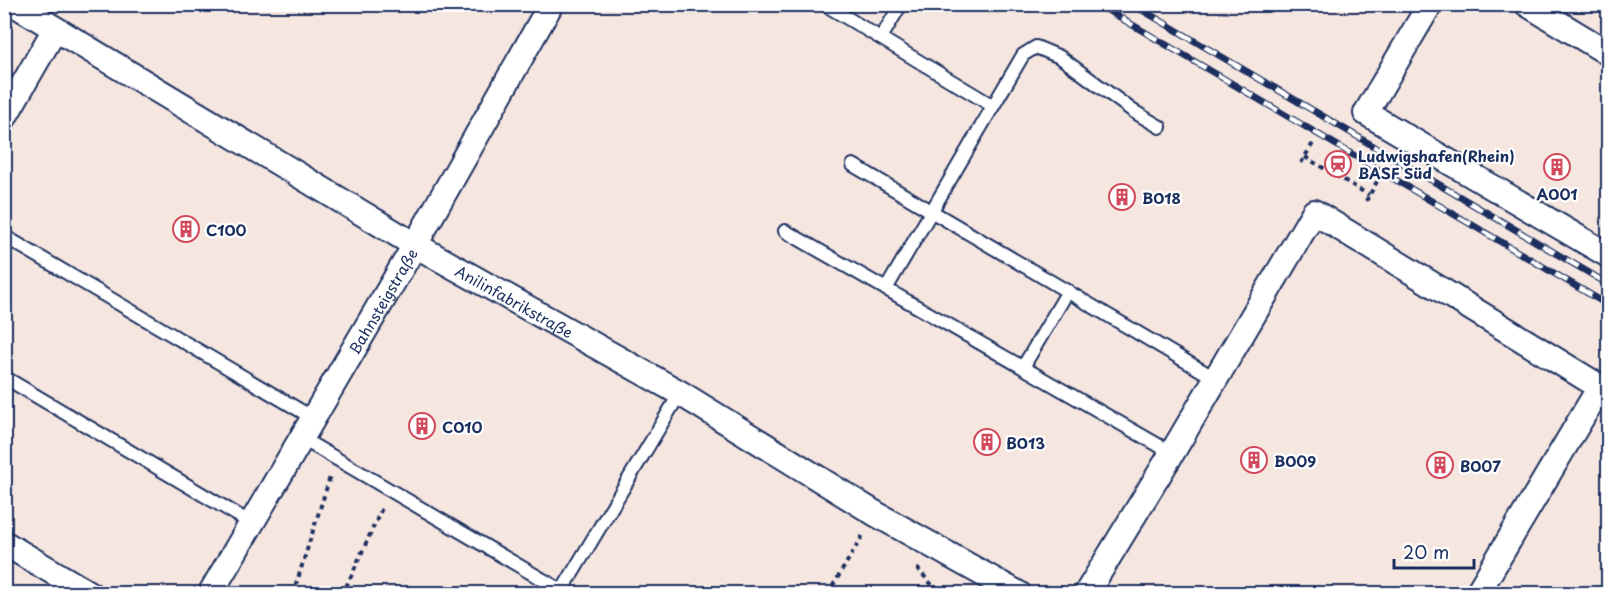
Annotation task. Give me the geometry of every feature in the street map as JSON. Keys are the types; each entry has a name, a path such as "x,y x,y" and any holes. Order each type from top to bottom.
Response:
{"street":[{"name":"Anilinfabrikstraße","path":"14,4 415,245 680,393 876,514 1019,594"},
{"name":"Bahnsteigstraße","path":"210,594 415,245 551,4"},
{"path":"1430,4 1366,113 1608,255"},
{"path":"1527,4 1608,53"},
{"path":"4,117 55,29"},
{"path":"1086,594 1314,212 1600,387 1478,594"},
{"path":"4,543 90,594"}],"lane":[{"path":"824,4 993,106"},
{"path":"881,38 901,4"},
{"path":"886,289 1023,55 1036,47 1060,57 1133,111 1160,127"},
{"path":"853,165 1216,379"},
{"path":"785,231 1172,453"},
{"path":"4,236 307,428 336,459 561,592 680,393"},
{"path":"1023,368 1068,291"},
{"path":"4,377 251,523"}],"path":[{"path":"1301,163 1315,140"},
{"path":"1305,157 1369,195"},
{"path":"1366,201 1379,178"},
{"path":"293,594 336,459"},
{"path":"341,594 390,491"},
{"path":"828,594 876,514"}],"shaded area":[{"path":"5,5 1608,5 1608,593 5,593"}],"railway":[{"path":"1097,4 1608,305"},
{"path":"1132,4 1608,284"}],"place":[{"name":"Ludwigshafen(Rhein) BASF Süd","path":"1338,164"},
{"name":"A001","path":"1557,167"},
{"name":"B018","path":"1122,197"},
{"name":"C100","path":"186,229"},
{"name":"C010","path":"422,426"},
{"name":"B013","path":"987,442"},
{"name":"B009","path":"1254,460"},
{"name":"B007","path":"1440,465"}]}
